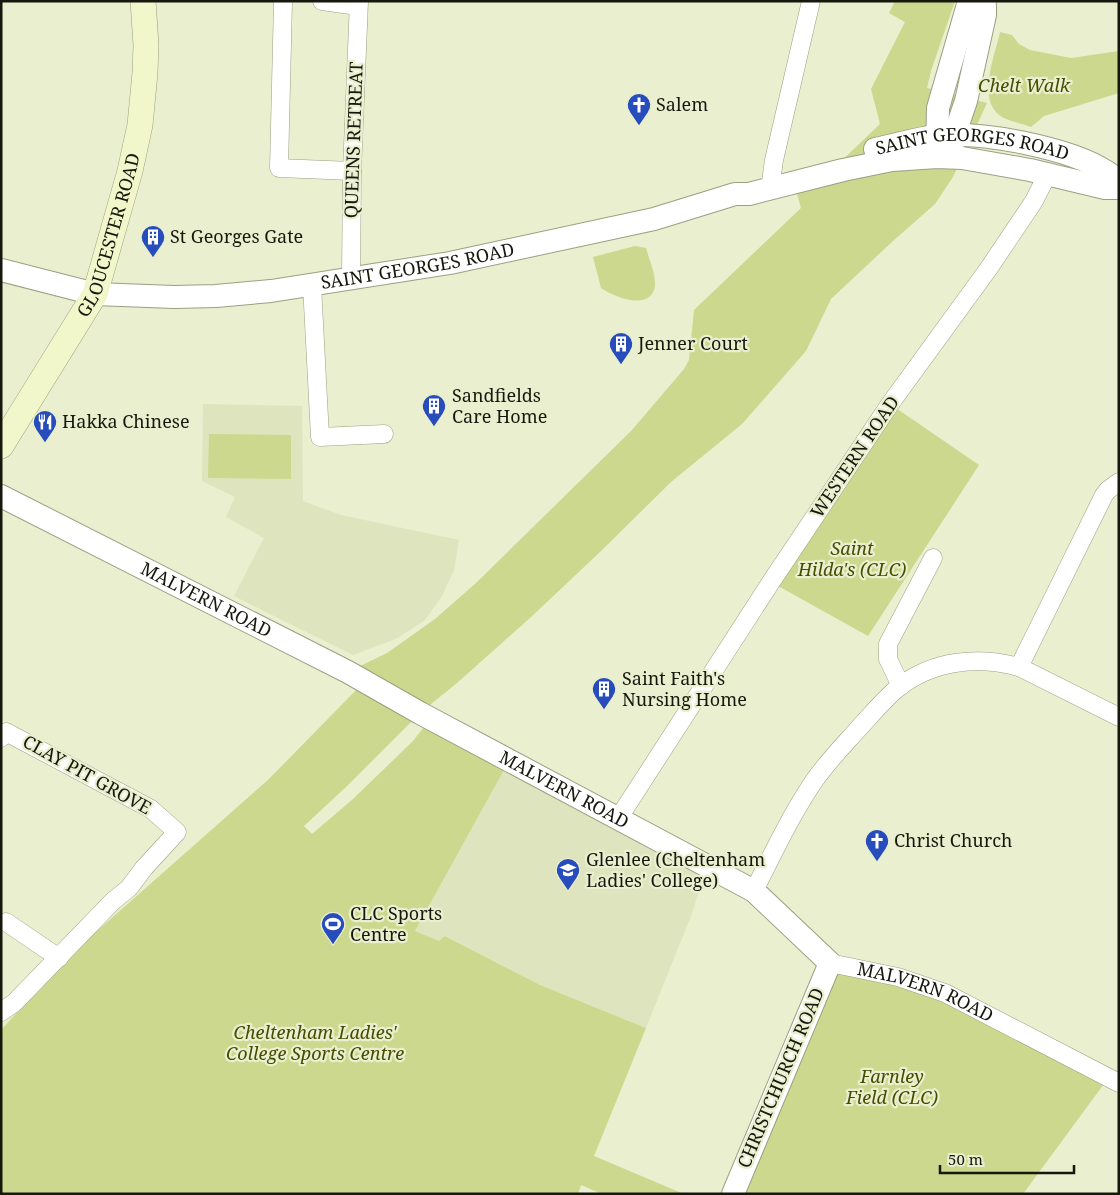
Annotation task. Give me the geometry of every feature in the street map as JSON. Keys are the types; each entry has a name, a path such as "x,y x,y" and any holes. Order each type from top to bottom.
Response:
{"main road":[{"name":"GLOUCESTER ROAD","path":"1,446 95,294 130,171 140,125 146,73 143,1"}],"street":[{"path":"283,1 279,168 352,171"},
{"path":"322,1 358,3"},
{"path":"770,183 812,1"},
{"path":"944,146 938,108 969,1"},
{"path":"944,146 966,101 985,15 985,5 982,1"},
{"name":"QUEENS RETREAT","path":"351,279 352,171 358,3"},
{"name":"SAINT GEORGES ROAD","path":"1,270 95,294 174,297 216,296 312,285 450,263 571,237 676,213 735,194 746,185 770,183 839,164 991,136 1081,160 1107,172 1119,182"},
{"name":"SAINT GEORGES ROAD","path":"944,146 1105,188 1119,188"},
{"name":"WESTERN ROAD","path":"618,819 776,574 890,404 989,268 1034,201 1039,172"},
{"path":"312,285 320,437 384,434"},
{"path":"1019,667 1104,495 1119,482"},
{"name":"MALVERN ROAD","path":"1,496 370,684 754,891 830,963 898,977 945,993 1119,1083"},
{"path":"901,686 888,659 888,644 933,558"},
{"path":"754,891 790,820 812,783 842,746 889,696 901,686 927,671 956,663 988,661 1019,667 1119,716"},
{"name":"CLAY PIT GROVE","path":"1,738 6,732 143,804 177,832 144,868 129,888 113,901 59,958"},
{"path":"1,1012 14,1003 59,958 6,922"},
{"name":"CHRISTCHURCH ROAD","path":"733,1194 830,963"}],"shaded area":[{"path":"203,404 302,406 303,501 341,515 459,540 454,570 442,596 425,620 398,638 353,655 234,596 264,538 226,517 235,497 202,481"},
{"name":"Glenlee (Cheltenham Ladies' College)","path":"509,761 707,866 691,916 646,1028 540,985 446,936 439,941 415,931"}],"green space":[{"name":"Cheltenham Ladies' College Sports Centre","path":"895,1 955,1 927,88 987,103 953,177 935,204 831,299 806,351 742,424 671,482 530,618 420,713 304,826 312,834 353,799 413,741 431,718 509,761 415,931 439,941 445,936 540,985 646,1028 594,1156 684,1194 602,1194 581,1185 578,1194 1,1194 1,1030 71,954 268,780 365,681 348,672 387,653 435,619 476,583 632,430 684,369 689,360 694,310 801,208 793,180 834,168 880,124 871,89 905,22 889,13"},
{"name":"Chelt Walk","path":"1000,32 1012,35 1019,44 1030,50 1071,58 1119,51 1119,93 1044,116 1031,127 1005,118 998,114 992,106 989,97 992,63"},
{"path":"635,246 646,248 653,272 655,286 652,294 647,299 631,300 614,295 601,288 593,257"},
{"name":"Saint Hilda's (CLC)","path":"890,404 979,465 868,636 771,582"},
{"path":"209,434 291,435 291,479 208,478"},
{"name":"Farnley Field (CLC)","path":"830,963 898,977 1109,1077 1023,1194 733,1194"}],"place":[{"name":"Salem","path":"639,126"},
{"name":"St Georges Gate","path":"153,258"},
{"name":"Jenner Court","path":"621,365"},
{"name":"Sandfields Care Home","path":"434,427"},
{"name":"Hakka Chinese","path":"45,443"},
{"name":"Saint Faith's Nursing Home","path":"604,710"},
{"name":"Christ Church","path":"877,862"},
{"name":"Glenlee (Cheltenham Ladies' College)","path":"568,891"},
{"name":"CLC Sports Centre","path":"333,945"}]}
